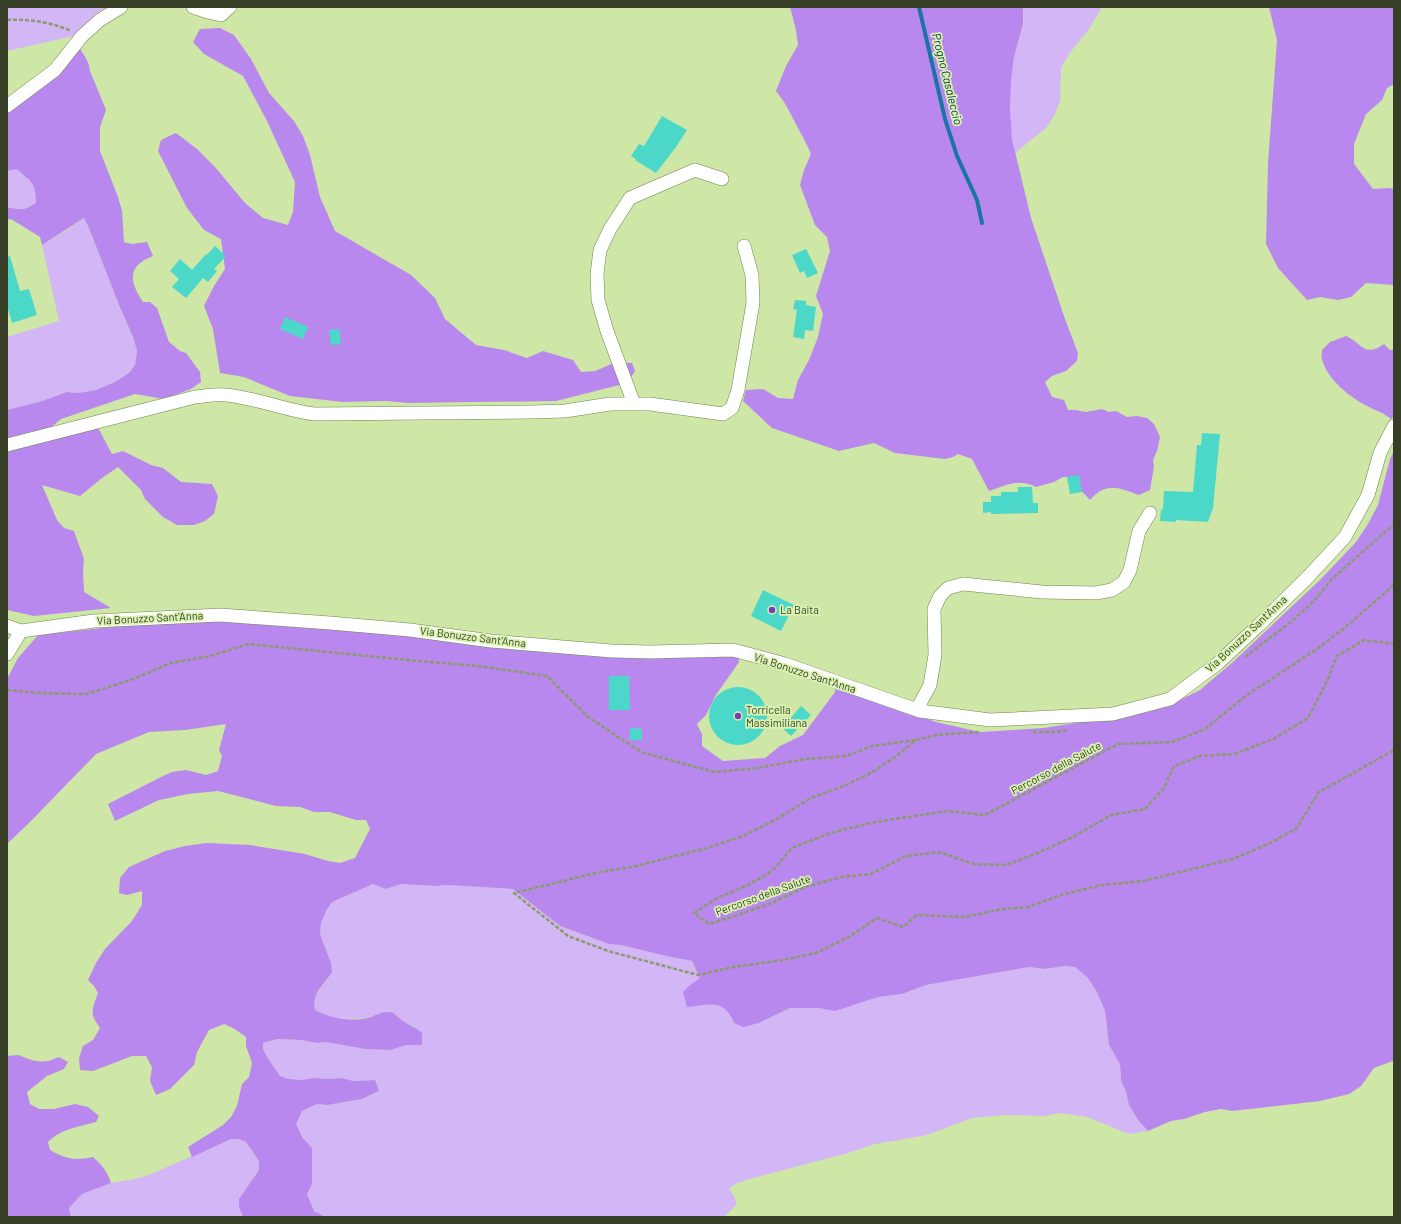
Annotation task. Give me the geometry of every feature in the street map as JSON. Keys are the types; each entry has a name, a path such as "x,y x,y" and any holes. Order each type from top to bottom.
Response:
{"street":[{"path":"7,106 55,70 82,36 100,20 121,7"},
{"path":"193,7 221,15 230,7"},
{"path":"634,404 607,332 598,300 597,274 600,250 610,229 630,198 696,170 722,179"},
{"path":"7,445 195,397 224,394 257,400 314,414 532,412 565,411 610,404 650,404 723,414 732,408 738,390 753,303 752,275 744,246"},
{"name":"Via Bonuzzo Sant'Anna","path":"7,626 21,631 94,621 220,615 330,622 410,630 491,641 612,651 650,652 733,650 785,664 917,709 990,720 1113,714 1170,699 1217,664 1306,579 1345,537 1368,495 1380,453 1394,426"},
{"path":"917,709 930,685 935,655 934,609 940,596 948,588 963,584 1042,592 1096,593 1112,590 1124,582 1130,570 1139,531 1150,513"},
{"path":"7,654 21,631"}],"path":[{"path":"7,20 37,21 63,27 82,36"},
{"name":"Percorso della Salute","path":"1394,585 1342,630 1314,651 1247,695 1205,730 1172,742 1118,744 985,815 948,811 875,822 830,833 792,848 772,871 748,885 717,898 694,913 708,924 774,902 805,887 841,877 871,874 906,856 939,852 973,864 1006,865 1033,855 1075,836 1111,815 1145,809 1164,788 1174,766 1200,756 1235,754 1275,738 1308,718 1326,684 1337,656 1364,640 1394,644"},
{"path":"7,690 39,693 86,694 130,680 170,663 210,656 248,644 478,666 547,676 588,717 641,752 714,772 758,768 806,759 846,756 872,746 916,740 936,734 968,733"},
{"path":"916,740 894,758 871,773 846,785 811,798 775,820 743,836 668,859 600,872 514,893 568,936 608,951 698,975 816,953 849,937 877,918 903,927 917,915 965,917 1003,909 1028,907 1064,894 1102,885 1143,880 1233,859 1268,844 1296,829 1319,792 1394,750"}],"shaded area":[{"path":"7,7 107,7 94,15 82,34 7,51"},
{"path":"790,7 1023,7 1023,24 1014,57 1011,80 1010,109 1012,139 1031,218 1078,353 1077,361 1066,371 1052,376 1045,382 1052,397 1064,400 1068,410 1086,412 1102,409 1109,412 1116,411 1127,417 1137,416 1147,418 1154,424 1160,437 1157,451 1153,460 1154,466 1150,490 1139,495 1119,488 1107,488 1096,494 1090,500 1076,485 1071,477 1063,477 1054,482 1036,487 1030,484 1013,483 989,491 972,459 958,454 945,459 895,453 874,443 839,451 772,428 743,401 746,390 763,389 778,398 793,399 798,380 809,360 818,337 823,314 816,296 830,251 827,237 815,225 800,185 804,170 811,154 783,100 776,91 786,66 798,45"},
{"path":"1023,7 1102,7 1089,29 1069,54 1061,68 1060,101 1055,114 1046,128 1015,153 1011,129 1010,94 1014,58 1023,25"},
{"path":"1269,7 1394,7 1394,84 1387,88 1382,100 1366,114 1354,144 1354,164 1373,189 1394,189 1394,285 1366,283 1351,297 1338,300 1320,297 1307,300 1278,268 1266,244 1268,163 1277,40"},
{"path":"220,28 234,35 251,59 269,93 294,121 303,136 310,155 320,197 335,231 411,275 435,298 445,319 476,345 504,350 527,358 543,351 573,360 581,372 595,371 614,363 632,363 635,371 627,383 556,401 408,403 386,401 343,402 290,396 244,377 220,373 213,329 204,306 225,269 221,239 204,230 187,208 158,151 161,140 176,133 197,149 215,167 245,203 263,218 288,225 293,212 295,182 266,119 243,76 204,54 193,42 200,29"},
{"path":"80,49 88,62 90,71 106,110 100,127 100,151 122,211 124,242 132,244 147,242 153,256 138,264 135,269 133,281 135,287 143,302 150,302 157,308 169,342 180,351 186,353 200,372 201,382 191,389 164,399 135,394 61,419 50,428 95,422 112,454 123,451 151,465 163,468 181,482 212,484 218,496 214,514 205,521 194,525 177,525 163,517 145,499 141,490 118,467 80,496 42,485 57,520 64,528 74,531 84,559 84,592 111,608 34,616 7,610 7,410 42,401 67,392 78,393 96,390 115,382 130,372 135,365 137,351 133,337 84,218 42,245 40,237 11,219 7,220 7,207 22,209 28,207 36,203 36,196 32,183 17,169 7,171 7,100"},
{"path":"17,169 28,180 33,182 36,191 36,203 22,209 7,207 7,171"},
{"path":"84,218 133,337 137,351 135,365 130,372 115,382 96,390 78,393 67,392 42,401 7,410 7,337 59,321 42,245"},
{"path":"1346,336 1367,349 1372,350 1384,344 1390,350 1394,350 1394,416 1391,419 1362,403 1341,388 1334,381 1325,367 1322,358 1322,350 1330,342"},
{"path":"1394,451 1394,1061 1374,1068 1361,1086 1349,1094 1320,1101 1232,1111 1221,1109 1171,1121 1148,1131 1138,1120 1129,1105 1121,1080 1120,1064 1109,1045 1105,1011 1097,992 1087,977 1075,967 1065,966 1045,969 1029,967 926,985 902,994 878,997 835,1011 819,1008 790,1008 759,1023 743,1027 734,1023 730,1015 721,1006 709,1005 687,1007 683,992 700,978 692,961 621,945 609,944 560,926 513,889 401,884 385,889 373,884 332,902 321,923 320,934 331,963 332,972 319,990 314,1004 315,1010 327,1015 353,1020 367,1018 383,1012 391,1012 422,1033 422,1045 406,1045 391,1050 365,1049 326,1042 317,1043 301,1040 277,1039 263,1043 263,1049 267,1057 280,1076 289,1079 302,1080 314,1078 342,1078 353,1081 375,1080 379,1091 362,1099 327,1105 317,1104 302,1111 296,1124 302,1137 312,1148 312,1184 307,1194 314,1211 322,1215 322,1217 243,1217 239,1207 239,1199 259,1170 259,1161 246,1142 239,1139 231,1139 192,1157 188,1147 223,1125 231,1117 237,1106 242,1084 249,1077 252,1063 246,1046 246,1037 233,1028 224,1024 209,1030 197,1052 194,1065 170,1089 156,1095 150,1081 152,1067 146,1056 132,1056 93,1071 80,1070 79,1058 83,1046 93,1040 100,1028 93,1015 94,1004 98,993 88,980 105,949 132,921 142,905 142,891 127,895 119,893 120,878 129,867 165,851 207,843 250,845 305,854 340,863 355,858 370,829 366,820 356,820 330,812 314,812 300,807 276,806 218,791 188,794 159,800 115,821 108,804 161,777 172,772 186,770 206,775 218,771 222,756 219,750 226,724 185,730 149,732 96,754 7,844 7,679 18,658 38,635 194,618 431,634 549,653 738,655 739,662 716,695 706,715 697,724 702,734 702,746 723,761 765,758 780,746 803,735 835,692 836,683 876,700 936,722 980,732 1044,728 1151,711 1176,702 1200,690 1233,662 1321,579 1356,542 1378,505 1390,459"},
{"path":"373,884 385,889 400,884 513,889 560,926 609,944 621,945 692,961 701,978 690,985 730,1012 734,1023 759,1023 790,1008 819,1008 835,1010 878,997 902,994 926,985 1029,967 1045,969 1065,966 1075,967 1087,977 1097,992 1105,1011 1109,1045 1120,1064 1121,1080 1129,1105 1138,1120 1148,1131 1129,1134 1087,1117 1060,1113 1045,1116 1005,1115 972,1118 927,1135 875,1144 848,1153 735,1184 729,1189 737,1204 724,1217 322,1217 322,1215 314,1211 307,1194 312,1184 312,1148 302,1137 296,1124 302,1111 317,1104 327,1105 362,1099 378,1092 375,1080 353,1081 342,1078 314,1078 302,1080 289,1079 280,1076 267,1057 263,1049 263,1043 277,1039 301,1040 317,1043 326,1042 365,1049 391,1050 406,1045 422,1045 414,1026 404,1023 396,1014 387,1012 365,1018 339,1019 324,1015 315,1010 315,998 332,972 331,963 320,934 321,923 326,911 332,902"},
{"path":"18,1055 38,1061 48,1061 59,1057 68,1062 64,1069 47,1076 27,1092 30,1104 39,1109 54,1109 75,1104 88,1107 99,1116 96,1122 64,1131 48,1142 50,1150 66,1157 81,1159 93,1157 104,1168 111,1183 82,1194 69,1208 71,1217 7,1217 7,1056"},
{"path":"231,1139 239,1139 246,1142 259,1161 259,1170 239,1199 239,1207 243,1217 71,1217 69,1208 82,1194 111,1183 135,1179 151,1174"}],"building":[{"path":"662,116 687,130 656,173 631,156 639,144 644,146"},
{"path":"215,246 226,256 214,269 217,271 208,282 203,278 186,298 172,287 179,279 170,271 180,259 192,270"},
{"path":"806,249 818,273 807,278 804,271 800,273 792,255"},
{"path":"10,256 20,291 29,289 37,315 12,323 7,309 7,257"},
{"path":"795,300 806,301 806,305 816,307 813,331 805,330 804,339 793,337 797,310 793,309"},
{"path":"285,317 308,327 303,339 280,329"},
{"path":"339,329 341,344 331,345 329,330"},
{"path":"1202,433 1220,434 1213,508 1208,522 1176,520 1176,522 1160,521 1161,509 1163,510 1164,491 1193,492 1197,445 1201,445"},
{"path":"1079,475 1082,492 1070,494 1067,477"},
{"path":"1018,487 1032,487 1033,503 1038,503 1038,513 983,513 983,502 991,502 991,496 1001,496 1001,492 1018,492"},
{"name":"La Baita","path":"763,590 794,605 781,631 751,616"},
{"path":"609,676 629,676 630,710 609,710"},
{"name":"Torricella Massimiliana","path":"738,687 754,692 762,700 767,716 762,732 754,740 738,745 722,740 714,732 709,716 714,700 722,692"},
{"path":"801,706 811,715 791,736 782,728"},
{"path":"630,728 642,729 642,740 630,740"}],"waterway":[{"name":"Progno Casaleccio","path":"919,7 945,119 957,156 977,200 982,223"}],"place":[{"name":"La Baita","path":"772,610"},
{"name":"Torricella Massimiliana","path":"738,716"}]}
